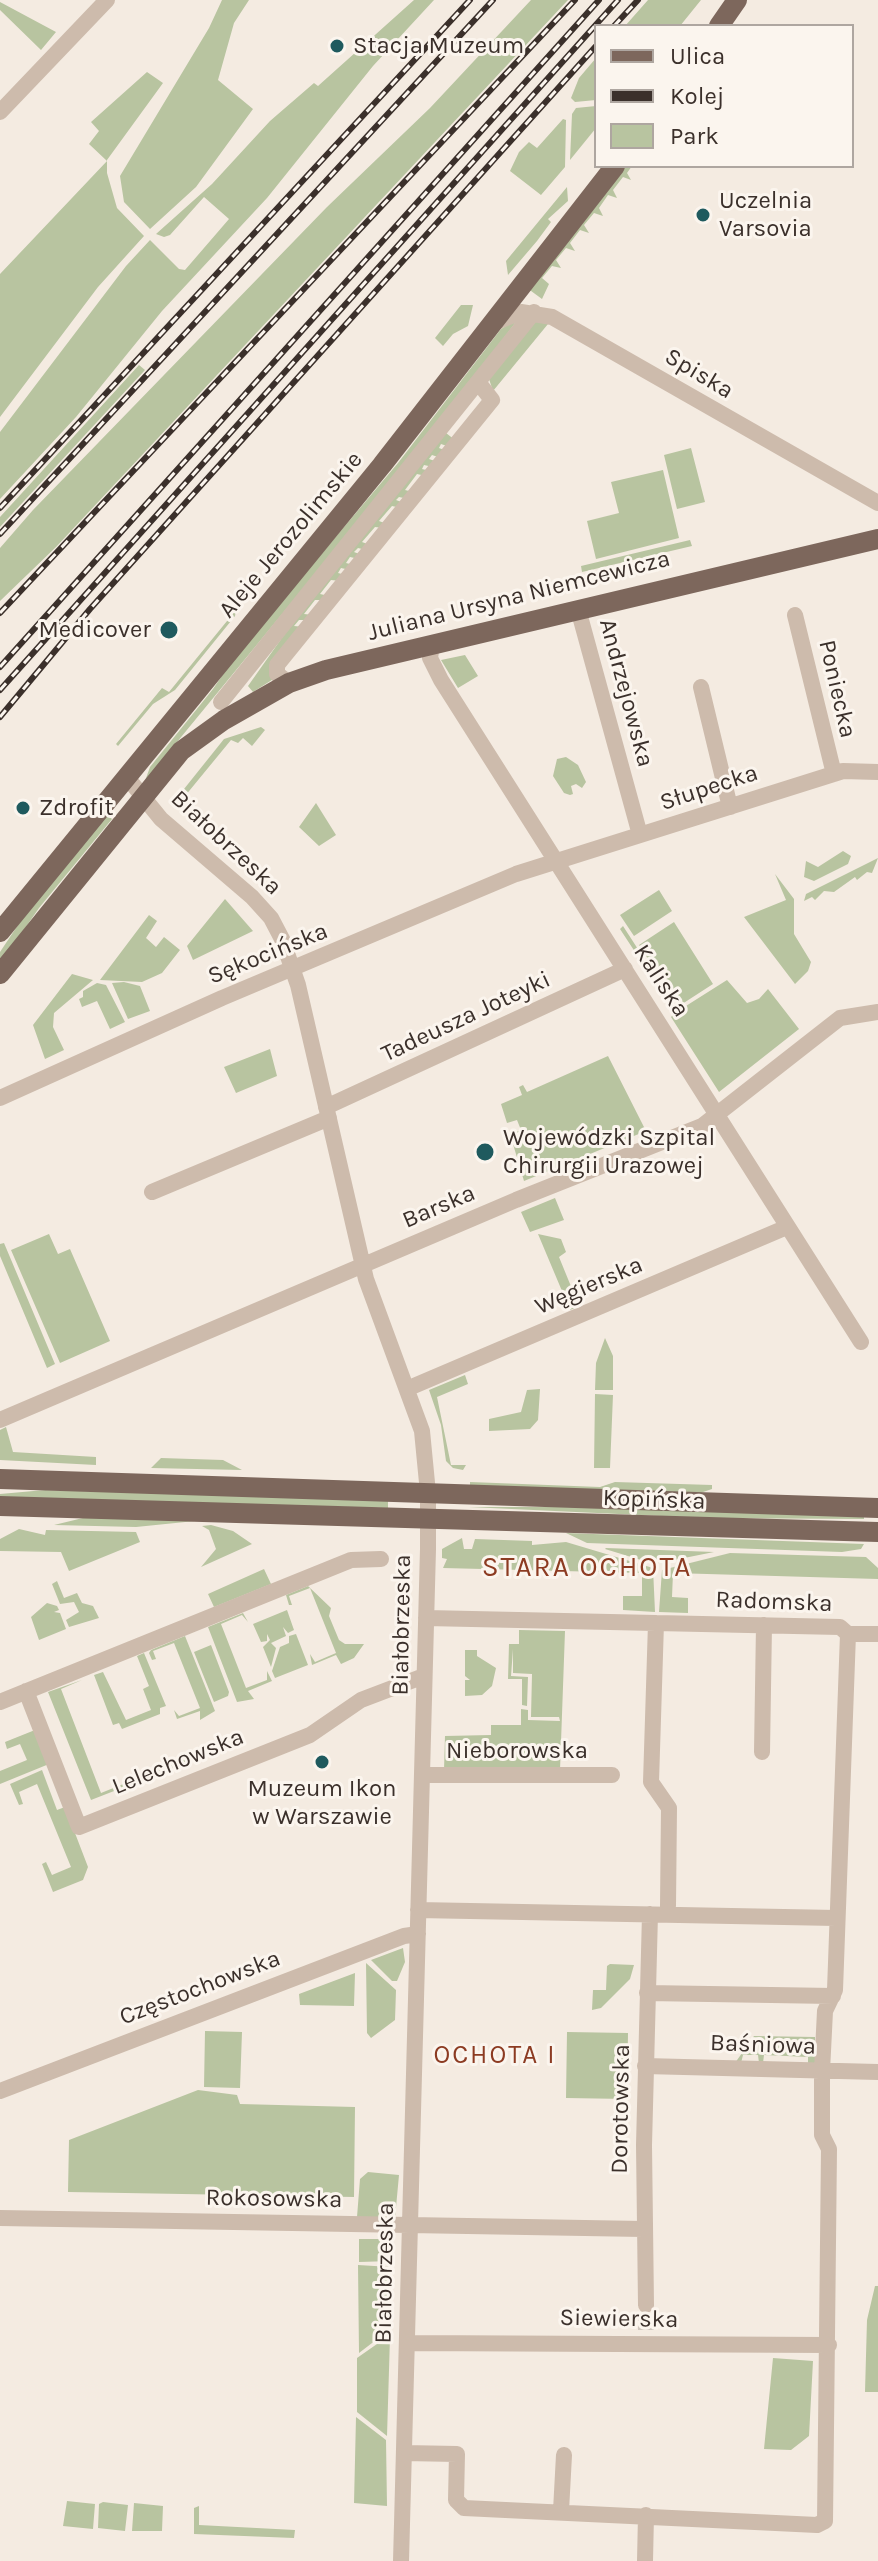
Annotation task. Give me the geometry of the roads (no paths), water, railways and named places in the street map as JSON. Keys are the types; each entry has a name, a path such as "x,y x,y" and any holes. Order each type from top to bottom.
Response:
{"main road":[{"path":"720,24 737,0"},
{"name":"Aleje Jerozolimskie","path":"0,932 382,465 613,168"},
{"name":"Juliana Ursyna Niemcewicza","path":"143,798 188,745 289,683 310,674 871,540"},
{"path":"0,974 143,798"},
{"name":"Kopińska","path":"0,1479 878,1508"},
{"name":"Kopińska","path":"0,1506 428,1516 878,1532"}],"street":[{"path":"0,112 107,0"},
{"path":"491,324 515,313 534,312"},
{"path":"221,702 534,312"},
{"name":"Spiska","path":"534,312 552,317 877,504"},
{"path":"289,683 276,672 277,665 492,400 478,382"},
{"path":"871,540 878,523"},
{"name":"Andrzejowska","path":"578,609 640,835"},
{"name":"Poniecka","path":"795,615 834,774"},
{"name":"Kaliska","path":"432,644 430,658 441,680 861,1342"},
{"path":"701,687 730,807"},
{"name":"Słupecka","path":"557,862 834,774 878,772"},
{"name":"Białobrzeska","path":"126,776 161,819 262,907 282,939 293,968 362,1265 422,1431 428,1516 401,2561"},
{"name":"Sękocińska","path":"0,1098 293,968 516,874 557,862"},
{"name":"Tadeusza Joteyki","path":"152,1192 328,1112 625,969"},
{"name":"Barska","path":"0,1420 362,1265 692,1130 718,1116 840,1018 878,1012"},
{"name":"Węgierska","path":"409,1388 787,1227"},
{"path":"0,1702 351,1560 381,1559"},
{"name":"Radomska","path":"426,1618 840,1627 848,1634 878,1634"},
{"path":"656,1623 651,1782 669,1808 668,1906"},
{"path":"762,1752 764,1625"},
{"path":"404,2453 457,2454 456,2500 460,2507 817,2525 825,2521 829,2345 824,2330 829,2149 822,2135 822,2071 825,2011 833,1996 848,1634"},
{"name":"Lelechowska","path":"26,1691 79,1827 310,1735 361,1700 424,1676"},
{"name":"Nieborowska","path":"422,1775 612,1775"},
{"path":"418,1910 836,1918"},
{"name":"Dorotowska","path":"646,2305 643,2229 650,1914"},
{"name":"Częstochowska","path":"0,2091 404,1936 418,1934"},
{"path":"647,1993 833,1996"},
{"name":"Baśniowa","path":"645,2066 878,2072"},
{"name":"Rokosowska","path":"0,2218 643,2229"},
{"name":"Siewierska","path":"407,2343 645,2338 829,2345"},
{"path":"561,2511 564,2455"},
{"path":"645,2561 646,2515"}],"tunnel":[{"path":"646,2305 646,2330"}],"railway":[{"path":"0,508 470,0"},
{"path":"0,534 493,0"},
{"path":"0,613 575,0"},
{"path":"0,667 599,0"},
{"path":"597,24 618,0"},
{"path":"616,24 638,0"},
{"path":"0,690 594,27"},
{"path":"0,717 90,609 594,48"}],"place":[{"name":"Stacja Muzeum","path":"337,46"},
{"name":"Uczelnia Varsovia","path":"703,215"},
{"name":"Medicover","path":"169,630"},
{"name":"Zdrofit","path":"23,808"},
{"name":"Wojewódzki Szpital Chirurgii Urazowej","path":"485,1152"},
{"name":"Muzeum Ikon w Warszawie","path":"322,1762"}],"district":[{"name":"STARA OCHOTA","path":"587,1568"},
{"name":"OCHOTA I","path":"495,2056"}]}
